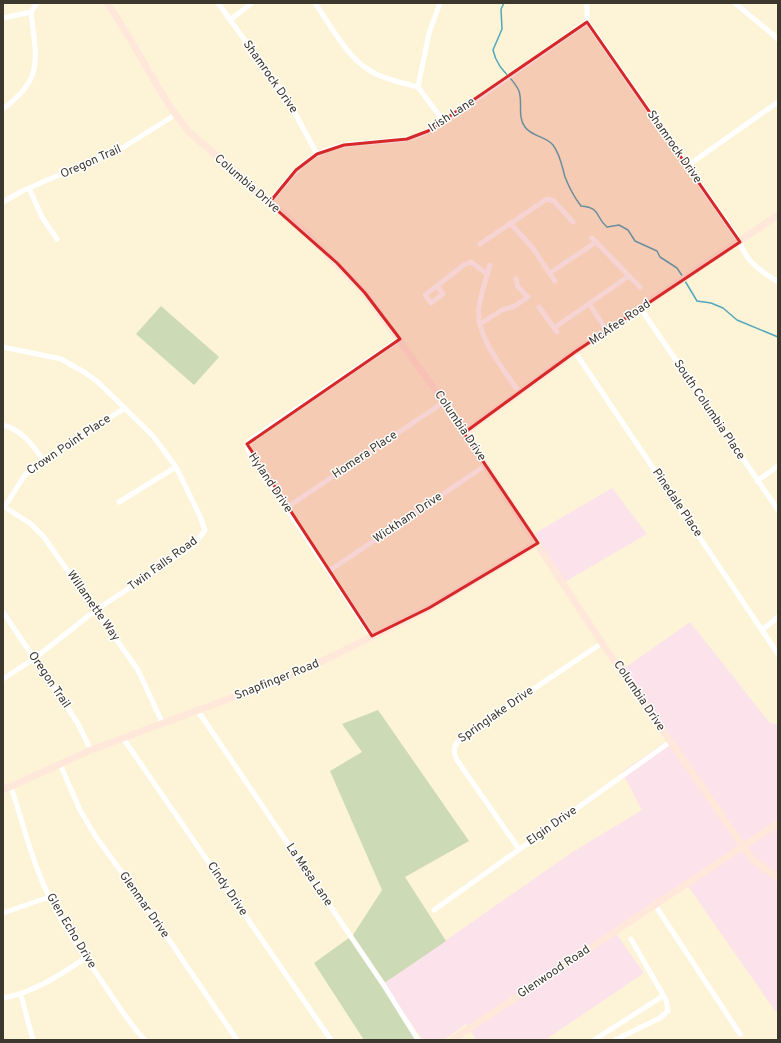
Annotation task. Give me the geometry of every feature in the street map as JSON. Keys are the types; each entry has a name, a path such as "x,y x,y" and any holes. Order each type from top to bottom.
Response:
{"main road":[{"name":"Columbia Drive","path":"107,3 131,39 175,115 198,140 337,263 365,293 400,339 444,402 538,543 602,643 743,846 753,860 778,878"},
{"name":"McAfee Road","path":"464,433 575,352 641,309 778,215"},
{"name":"Snapfinger Road","path":"3,790 91,750 162,722 198,711 287,678 429,608 538,543"},
{"name":"Glenwood Road","path":"452,1040 778,823"}],"street":[{"path":"3,109 22,94 31,82 35,70 36,56 31,12 37,3"},
{"name":"Shamrock Drive","path":"218,3 288,100 317,154"},
{"path":"230,20 252,3"},
{"path":"315,3 351,55 360,65 376,74 418,87 444,122"},
{"path":"418,87 429,33 440,3"},
{"path":"587,3 587,22"},
{"path":"734,3 778,39"},
{"path":"3,18 31,12"},
{"name":"Shamrock Drive","path":"587,22 740,242 742,249 757,268 778,282"},
{"name":"Irish Lane","path":"269,203 296,170 317,154 344,145 407,139 418,136 444,122 587,22"},
{"path":"687,166 778,102"},
{"name":"Oregon Trail","path":"3,202 29,188 122,148 175,115"},
{"path":"29,188 42,218 57,239"},
{"path":"480,244 547,199 554,201 573,222"},
{"path":"510,223 532,247 555,281"},
{"path":"550,273 594,240 640,287"},
{"path":"437,286 470,262 488,274"},
{"path":"490,265 478,308 480,324 494,355 519,392"},
{"path":"539,307 556,330 629,276"},
{"path":"480,324 502,310 515,306 528,297 518,288 516,279"},
{"path":"590,305 607,331"},
{"name":"South Columbia Place","path":"641,309 778,510"},
{"name":"Hyland Drive","path":"372,636 247,448 249,441 400,339"},
{"name":"Twin Falls Road","path":"3,347 61,359 72,364 98,382 153,436 176,467 202,520 205,530 200,538 166,565 96,610 34,658 3,679"},
{"name":"Pinedale Place","path":"575,352 778,654"},
{"name":"Homera Place","path":"286,508 444,402"},
{"name":"Crown Point Place","path":"4,506 25,475 43,460 124,408"},
{"path":"3,425 18,432 26,438 43,460"},
{"name":"Wickham Drive","path":"329,571 486,465"},
{"path":"757,481 778,466"},
{"path":"119,502 176,467"},
{"name":"Willamette Way","path":"4,506 31,524 43,536 138,670 162,722"},
{"name":"Oregon Trail","path":"3,612 77,722 91,750"},
{"path":"762,630 778,617"},
{"name":"Springlake Drive","path":"519,849 457,760 453,751 455,744 464,735 602,643"},
{"name":"La Mesa Lane","path":"198,711 383,984 418,1040"},
{"name":"Cindy Drive","path":"123,738 331,1040"},
{"name":"Elgin Drive","path":"434,910 670,742"},
{"name":"Glenmar Drive","path":"60,764 80,810 96,837 237,1040"},
{"name":"Glen Echo Drive","path":"11,787 41,879 61,919 131,1023 145,1040"},
{"path":"3,913 49,896"},
{"path":"655,904 740,1034"},
{"path":"615,1040 666,1014 668,1007 631,939"},
{"path":"3,998 21,995 49,982 86,957"},
{"path":"21,995 33,1040"},
{"path":"594,1040 663,996"}],"highlighted area":[{"path":"587,22 740,242 575,352 464,433 538,543 429,608 372,636 247,444 400,339 365,293 337,263 269,203 296,170 317,154 344,145 407,139 428,131"}],"shaded area":[{"path":"612,488 647,534 563,583 532,535"},
{"path":"690,622 770,723 778,724 778,1015 687,885 615,932 644,973 545,1040 476,1040 466,1024 444,1040 423,1040 383,984 571,853 642,810 622,772 668,740 619,672"}],"green space":[{"path":"161,306 219,357 194,385 136,334"},
{"path":"378,710 469,841 405,877 446,941 383,984 418,1040 364,1040 314,963 353,935 382,890 330,771 362,752 342,724"}],"waterway":[{"path":"504,3 501,9 502,29 493,50 498,63 519,91 521,119 525,127 531,133 547,140 553,145 559,156 568,184 581,206 588,207 595,211 607,227 619,225 628,230 635,241 657,251 660,257 677,268 683,277"},
{"path":"685,281 697,301 711,303 723,308 737,320 778,337"}]}
